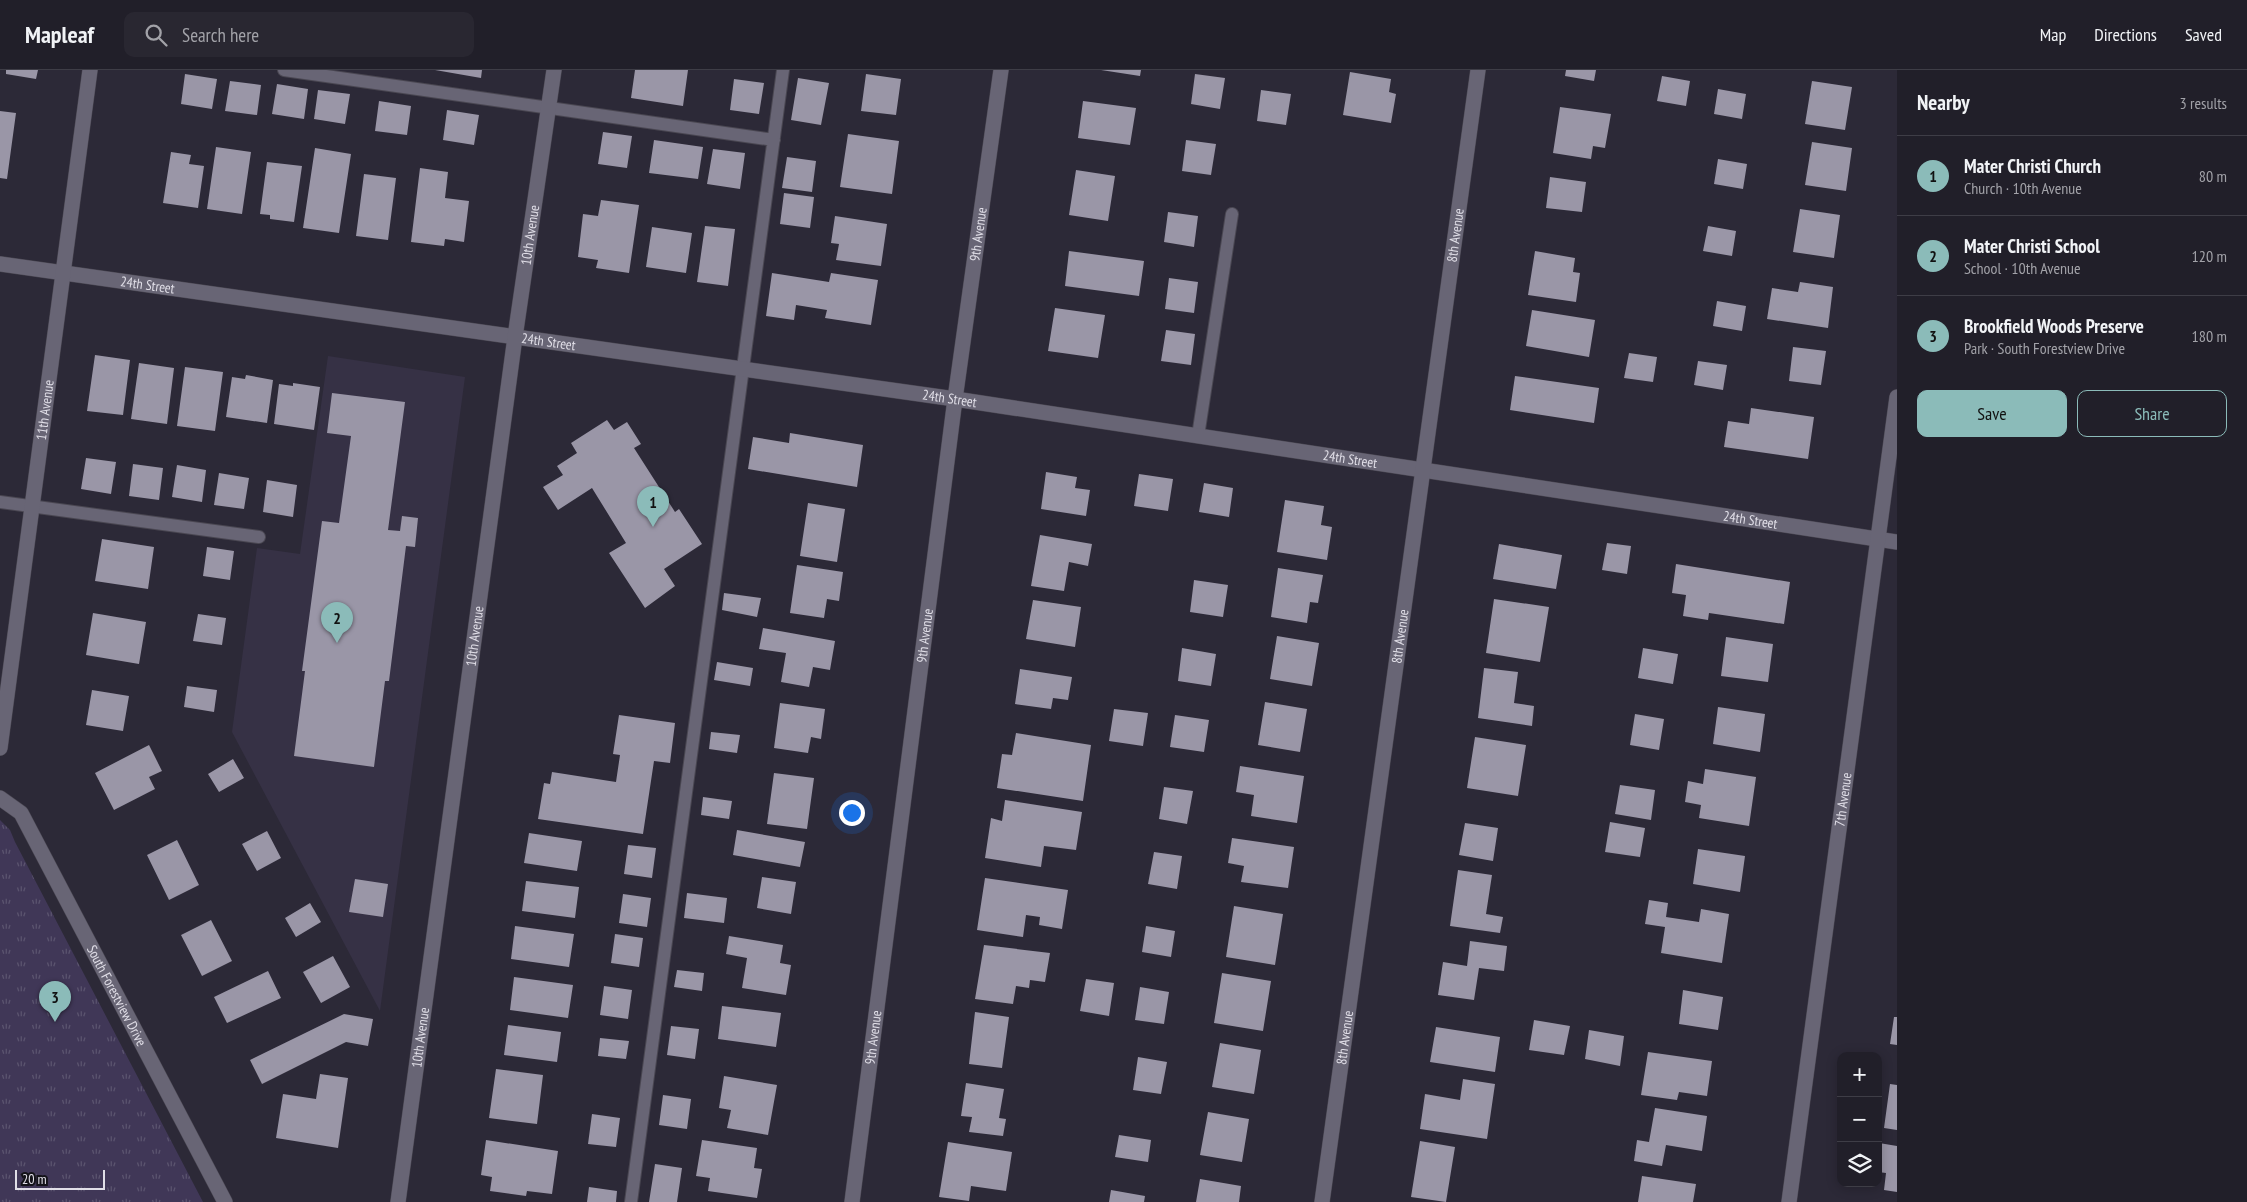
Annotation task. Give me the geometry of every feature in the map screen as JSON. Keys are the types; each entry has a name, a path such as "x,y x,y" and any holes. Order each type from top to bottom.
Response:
{"street":[{"name":"11th Avenue","path":"0,748 90,70"},
{"name":"10th Avenue","path":"398,1202 515,337 554,70"},
{"name":"9th Avenue","path":"852,1202 955,399 1000,70"},
{"name":"8th Avenue","path":"1322,1202 1478,70"},
{"name":"24th Street","path":"0,264 955,399 1897,542"},
{"name":"7th Avenue","path":"1789,1202 1897,397"},
{"name":"South Forestview Drive","path":"0,798 21,813 224,1202"}],"lane":[{"path":"284,70 319,72 548,109 774,140"},
{"path":"631,1202 784,70"},
{"path":"1198,436 1232,214"},
{"path":"0,502 259,538"}],"shaded area":[{"path":"328,356 465,377 380,1011 232,732 257,548 300,554"}],"green space":[{"path":"0,820 10,830 203,1202 0,1202"}],"building":[{"path":"6,70 38,70 36,79 6,74"},
{"path":"435,70 482,70 481,78"},
{"path":"635,70 688,70 683,106 631,98"},
{"path":"1101,70 1141,70 1140,76"},
{"path":"1566,70 1596,70 1594,81 1565,76"},
{"path":"1350,72 1391,79 1389,92 1396,94 1391,123 1343,115"},
{"path":"185,74 217,79 212,109 181,104"},
{"path":"866,74 901,79 896,115 861,111"},
{"path":"1195,74 1225,78 1220,109 1191,104"},
{"path":"1662,76 1690,81 1686,106 1657,101"},
{"path":"798,78 829,83 821,125 791,120"},
{"path":"734,79 764,83 759,114 730,110"},
{"path":"230,81 261,85 257,115 225,111"},
{"path":"1812,81 1852,87 1845,130 1805,124"},
{"path":"277,84 308,89 304,119 272,114"},
{"path":"1718,89 1746,94 1742,119 1714,114"},
{"path":"318,90 350,94 345,124 314,119"},
{"path":"1261,90 1291,94 1286,125 1257,121"},
{"path":"379,101 411,106 407,135 375,131"},
{"path":"1083,101 1136,108 1130,145 1078,138"},
{"path":"1560,107 1611,114 1605,148 1593,146 1591,159 1553,153"},
{"path":"447,110 479,115 474,145 443,140"},
{"path":"0,111 16,113 7,179 0,178"},
{"path":"603,132 632,136 627,168 598,164"},
{"path":"848,134 899,141 892,194 840,187"},
{"path":"654,140 703,147 698,179 649,173"},
{"path":"1186,140 1216,144 1211,175 1182,171"},
{"path":"1812,142 1852,148 1846,191 1805,185"},
{"path":"216,147 251,152 242,214 207,209"},
{"path":"315,148 351,154 339,233 303,228"},
{"path":"713,149 745,153 740,189 707,184"},
{"path":"171,152 191,155 189,164 204,166 198,208 163,203"},
{"path":"787,157 816,161 812,192 782,188"},
{"path":"1718,159 1747,164 1743,189 1714,184"},
{"path":"267,162 302,166 294,222 270,219 270,215 260,214"},
{"path":"420,168 448,172 445,198 469,201 464,242 445,239 444,246 411,242"},
{"path":"1076,170 1115,176 1108,221 1069,215"},
{"path":"364,174 396,178 388,240 356,236"},
{"path":"1550,177 1586,182 1582,212 1546,208"},
{"path":"784,193 814,197 810,228 780,224"},
{"path":"601,200 639,205 629,273 596,268 598,260 578,257 583,214 598,216"},
{"path":"1800,209 1840,215 1834,258 1793,252"},
{"path":"1168,212 1198,216 1194,247 1164,242"},
{"path":"835,216 887,224 881,266 836,260 839,244 831,243"},
{"path":"705,226 735,229 728,286 697,282"},
{"path":"1708,226 1736,231 1732,256 1703,251"},
{"path":"652,227 692,233 686,273 646,267"},
{"path":"1069,251 1144,261 1139,296 1065,286"},
{"path":"1535,251 1575,258 1573,272 1580,273 1576,302 1528,295"},
{"path":"772,273 829,282 831,273 878,280 871,325 825,318 827,310 796,305 794,320 766,316"},
{"path":"1169,278 1198,282 1194,313 1165,309"},
{"path":"1800,282 1833,287 1828,328 1767,319 1772,288 1798,292"},
{"path":"1717,301 1746,306 1742,331 1713,326"},
{"path":"1055,308 1105,315 1098,358 1048,351"},
{"path":"1532,310 1595,320 1589,357 1526,346"},
{"path":"1166,330 1195,334 1191,365 1161,361"},
{"path":"1793,347 1826,351 1821,385 1789,381"},
{"path":"1629,353 1657,357 1653,382 1624,378"},
{"path":"95,355 130,360 123,415 87,411"},
{"path":"1698,361 1727,365 1723,390 1694,385"},
{"path":"139,363 174,368 167,424 131,419"},
{"path":"185,367 223,372 215,431 177,426"},
{"path":"246,375 273,380 267,423 226,417 232,377 245,379"},
{"path":"1515,376 1599,388 1594,423 1510,410"},
{"path":"293,383 320,387 314,430 274,424 279,384 293,386"},
{"path":"332,393 405,402 388,530 400,531 402,516 418,518 415,547 406,546 389,681 385,681 374,767 294,756 305,671 302,671 322,521 339,523 351,436 327,433"},
{"path":"1751,408 1814,417 1808,459 1724,447 1728,421 1749,424"},
{"path":"607,420 614,430 627,422 641,444 634,448 675,512 679,509 702,544 664,569 675,586 645,608 609,553 626,543 592,488 558,510 543,487 563,475 557,466 577,453 571,443"},
{"path":"790,433 863,445 857,487 748,469 753,437 789,443"},
{"path":"86,458 116,462 111,494 81,489"},
{"path":"133,464 163,468 159,500 129,496"},
{"path":"177,465 206,470 202,502 172,497"},
{"path":"1046,472 1077,477 1075,488 1090,490 1086,516 1041,509"},
{"path":"219,473 249,478 244,509 214,505"},
{"path":"1139,474 1173,479 1168,511 1134,506"},
{"path":"267,480 297,485 293,517 263,512"},
{"path":"1204,483 1233,488 1229,517 1199,512"},
{"path":"1285,500 1324,506 1321,525 1332,527 1327,560 1277,552"},
{"path":"808,503 845,509 837,562 800,556"},
{"path":"1040,535 1092,544 1088,566 1069,562 1064,591 1031,586"},
{"path":"102,539 154,547 148,589 95,581"},
{"path":"1607,543 1631,546 1627,574 1602,570"},
{"path":"1499,544 1562,555 1556,589 1493,579"},
{"path":"207,547 234,551 230,580 203,576"},
{"path":"1676,564 1790,582 1784,624 1709,613 1708,620 1683,616 1686,595 1672,593"},
{"path":"797,565 843,572 839,601 827,599 824,618 790,613"},
{"path":"1278,568 1323,575 1318,603 1310,602 1307,623 1271,617"},
{"path":"1194,580 1228,585 1223,617 1190,612"},
{"path":"724,593 761,598 757,617 722,610"},
{"path":"1494,599 1549,607 1540,662 1486,653"},
{"path":"1033,600 1081,607 1075,647 1026,639"},
{"path":"93,613 146,622 139,664 86,655"},
{"path":"198,614 226,618 222,645 193,641"},
{"path":"763,628 835,641 830,670 813,667 809,687 781,682 786,653 759,649"},
{"path":"1277,636 1319,643 1312,686 1270,679"},
{"path":"1726,637 1773,644 1768,682 1721,676"},
{"path":"1182,648 1216,654 1211,686 1178,681"},
{"path":"1643,648 1678,654 1673,684 1638,678"},
{"path":"717,662 753,668 750,686 714,680"},
{"path":"1484,668 1518,672 1514,703 1534,706 1532,726 1478,718"},
{"path":"1020,669 1072,677 1068,700 1053,698 1051,709 1015,704"},
{"path":"187,686 217,690 214,712 184,707"},
{"path":"92,690 129,696 123,731 86,725"},
{"path":"1265,702 1307,709 1300,752 1258,745"},
{"path":"780,703 825,709 821,739 811,737 808,753 774,748"},
{"path":"1718,707 1765,714 1760,752 1713,744"},
{"path":"1114,709 1148,713 1143,746 1109,741"},
{"path":"1635,714 1664,719 1659,750 1630,745"},
{"path":"619,715 675,723 670,763 654,761 643,834 538,819 544,783 550,784 552,772 616,782 620,755 613,754"},
{"path":"1175,715 1209,720 1204,752 1170,747"},
{"path":"711,732 740,735 737,753 709,749"},
{"path":"1016,733 1091,745 1083,801 997,788 1002,754 1012,755"},
{"path":"1475,737 1526,745 1518,796 1467,788"},
{"path":"149,745 162,771 149,777 155,789 114,810 95,773"},
{"path":"233,759 244,778 219,792 208,774"},
{"path":"1240,766 1304,776 1297,823 1251,816 1254,795 1236,792"},
{"path":"1705,769 1756,777 1749,826 1699,818 1701,805 1685,802 1688,781 1703,784"},
{"path":"774,773 814,778 807,829 767,824"},
{"path":"1620,785 1655,790 1651,820 1615,814"},
{"path":"1164,787 1193,791 1187,824 1159,819"},
{"path":"703,797 732,801 729,819 701,815"},
{"path":"1005,800 1082,812 1076,850 1044,846 1041,867 985,858 991,818 1002,821"},
{"path":"1610,822 1645,828 1640,857 1605,852"},
{"path":"1465,823 1498,828 1493,861 1459,855"},
{"path":"737,830 805,842 800,867 733,855"},
{"path":"267,831 281,858 257,871 242,844"},
{"path":"529,833 582,841 577,871 524,863"},
{"path":"1232,838 1294,847 1288,888 1241,882 1244,866 1228,863"},
{"path":"177,840 199,885 169,900 147,855"},
{"path":"628,845 656,848 652,878 624,874"},
{"path":"1698,849 1745,856 1740,892 1693,884"},
{"path":"1154,852 1182,856 1177,889 1148,884"},
{"path":"1458,870 1492,875 1486,914 1503,917 1500,933 1450,926"},
{"path":"762,877 796,882 791,914 757,908"},
{"path":"985,878 1068,890 1062,929 1039,925 1040,917 1026,915 1023,937 977,930"},
{"path":"355,879 388,884 383,917 349,912"},
{"path":"526,881 579,887 575,918 522,911"},
{"path":"687,893 727,898 724,923 684,918"},
{"path":"623,894 651,898 647,927 619,923"},
{"path":"1649,900 1668,903 1666,917 1699,922 1701,909 1729,914 1722,963 1661,953 1665,927 1645,924"},
{"path":"310,903 321,922 296,937 285,918"},
{"path":"1234,906 1283,914 1275,965 1226,957"},
{"path":"211,920 232,961 202,976 181,935"},
{"path":"515,926 574,934 569,967 511,959"},
{"path":"1146,926 1175,931 1171,957 1142,952"},
{"path":"615,934 643,938 639,967 611,963"},
{"path":"729,936 783,945 780,963 791,965 786,995 742,988 747,958 726,954"},
{"path":"1470,941 1507,946 1504,971 1479,968 1474,1000 1438,995 1443,962 1467,966"},
{"path":"984,945 1050,953 1045,982 1030,980 1029,988 1016,986 1013,1004 975,999"},
{"path":"333,956 350,987 321,1003 303,972"},
{"path":"677,970 704,973 702,991 674,987"},
{"path":"268,971 281,998 227,1023 214,997"},
{"path":"1222,973 1271,981 1263,1031 1214,1023"},
{"path":"514,977 573,985 568,1018 510,1010"},
{"path":"1086,979 1114,983 1109,1016 1080,1011"},
{"path":"604,986 632,990 628,1019 600,1015"},
{"path":"1140,987 1169,992 1164,1024 1135,1020"},
{"path":"1683,990 1723,997 1718,1030 1679,1024"},
{"path":"722,1006 781,1013 776,1047 718,1039"},
{"path":"975,1012 1009,1017 1002,1068 969,1064"},
{"path":"344,1014 373,1019 368,1046 346,1042 262,1084 250,1060"},
{"path":"1894,1017 1897,1017 1897,1045 1890,1044"},
{"path":"1534,1020 1570,1026 1564,1055 1529,1050"},
{"path":"508,1025 561,1032 557,1062 504,1055"},
{"path":"671,1026 699,1029 695,1059 667,1055"},
{"path":"1436,1027 1500,1037 1495,1072 1430,1062"},
{"path":"1589,1030 1624,1036 1620,1066 1585,1059"},
{"path":"600,1038 629,1041 626,1059 598,1056"},
{"path":"1220,1043 1261,1050 1254,1094 1212,1087"},
{"path":"1648,1052 1712,1061 1707,1096 1679,1092 1677,1100 1641,1095"},
{"path":"1138,1057 1167,1062 1161,1094 1133,1090"},
{"path":"496,1069 543,1075 537,1124 489,1118"},
{"path":"320,1074 348,1078 338,1148 276,1138 283,1094 316,1099"},
{"path":"724,1076 777,1085 768,1135 727,1128 731,1110 719,1108"},
{"path":"1463,1079 1495,1084 1487,1139 1420,1129 1425,1094 1460,1100"},
{"path":"966,1083 1004,1089 999,1118 1006,1119 1003,1136 969,1132 972,1117 961,1116"},
{"path":"1890,1084 1897,1085 1897,1130 1884,1128"},
{"path":"663,1095 691,1099 687,1129 659,1125"},
{"path":"1655,1108 1707,1116 1702,1151 1666,1145 1662,1166 1634,1161 1637,1140 1649,1142"},
{"path":"1208,1112 1249,1119 1242,1162 1200,1155"},
{"path":"592,1114 620,1118 616,1147 588,1144"},
{"path":"1119,1135 1151,1140 1148,1162 1115,1157"},
{"path":"486,1140 558,1151 552,1194 527,1191 526,1196 490,1191 492,1177 481,1175"},
{"path":"702,1140 757,1148 754,1168 762,1169 757,1198 708,1191 710,1178 696,1176"},
{"path":"1420,1141 1455,1147 1446,1202 1411,1197"},
{"path":"948,1142 1012,1152 1006,1191 971,1186 969,1201 939,1197"},
{"path":"1882,1144 1897,1146 1897,1192 1884,1190 1886,1173 1882,1172"},
{"path":"655,1164 682,1168 677,1202 649,1202"},
{"path":"1642,1176 1696,1184 1693,1202 1638,1202"},
{"path":"1200,1179 1241,1186 1239,1202 1196,1202"},
{"path":"589,1187 617,1191 616,1202 587,1202"},
{"path":"1111,1190 1145,1196 1144,1202 1109,1202"}],"place":[{"name":"Mater Christi Church","path":"653,527"},
{"name":"Mater Christi School","path":"337,643"},
{"name":"Brookfield Woods Preserve","path":"55,1022"}]}
